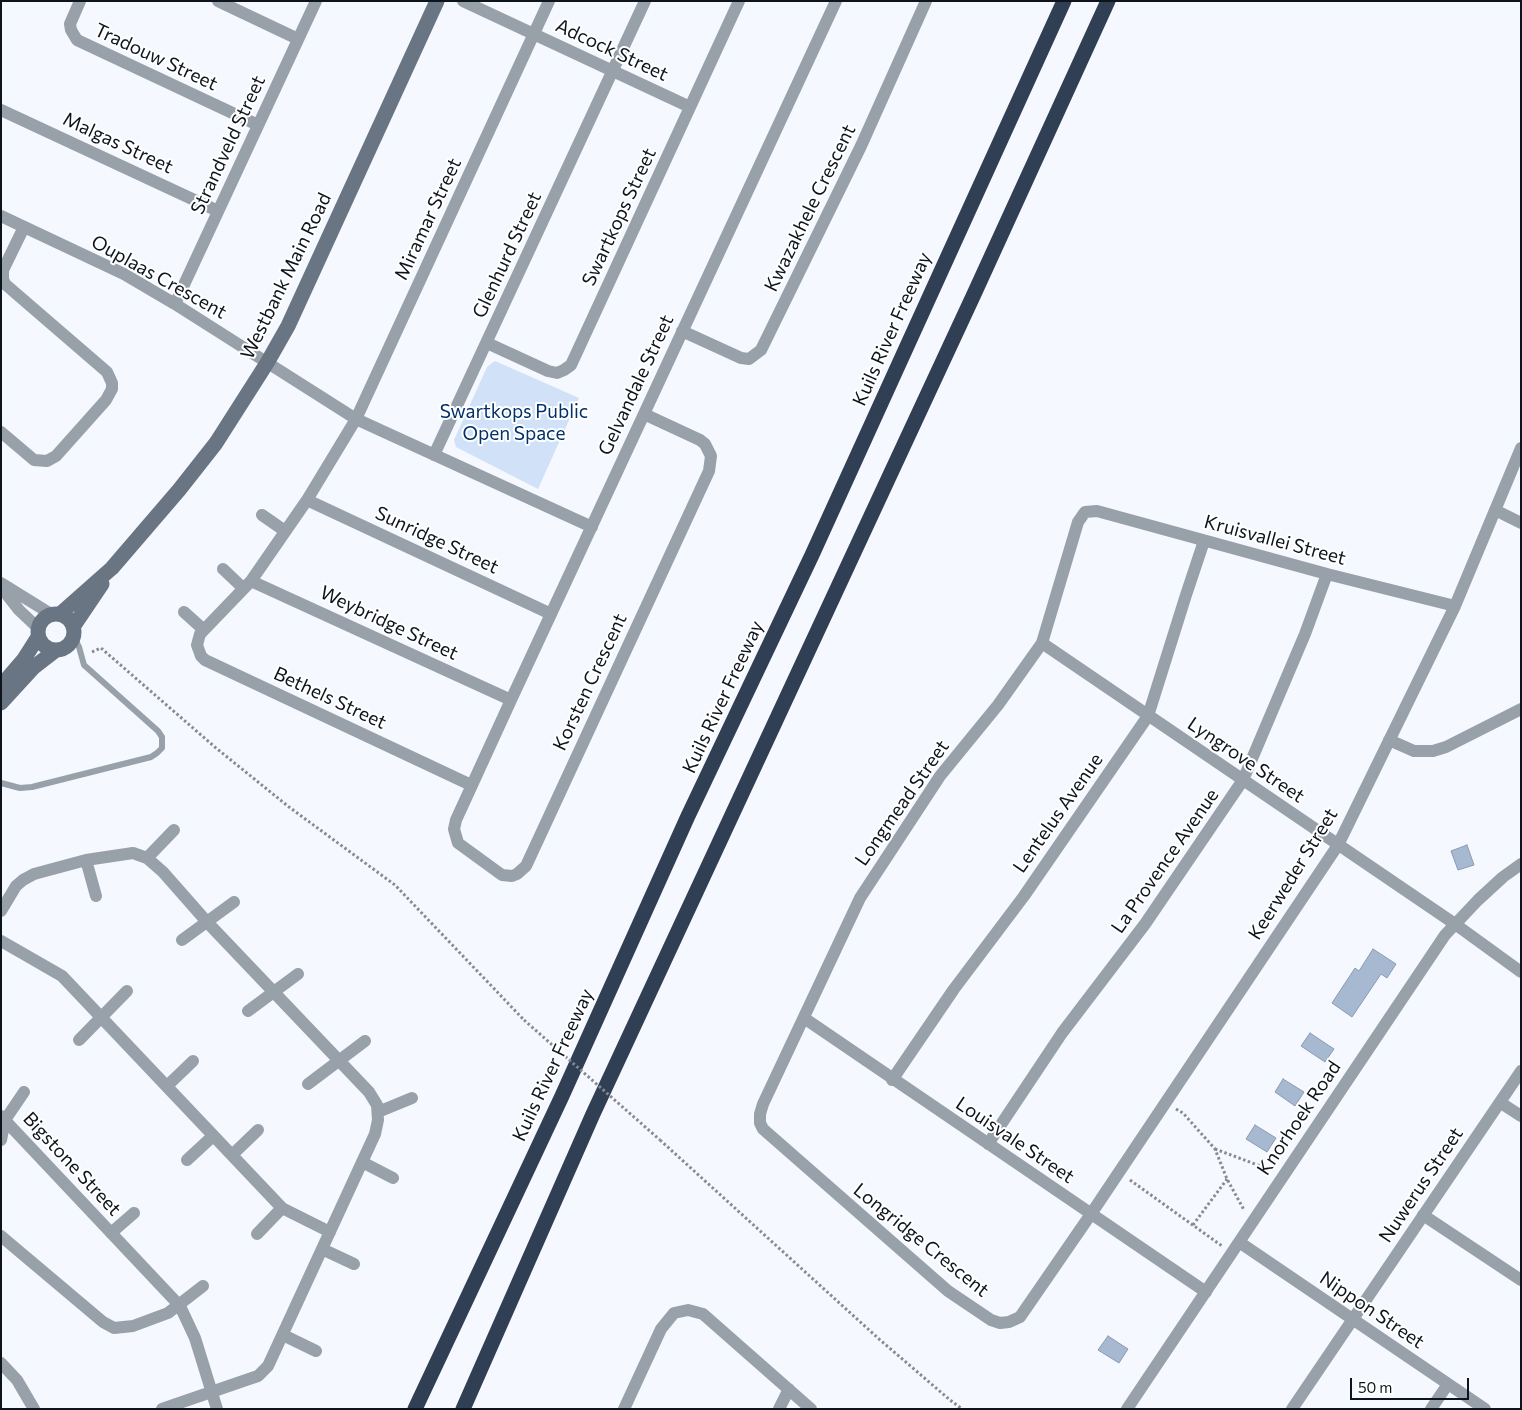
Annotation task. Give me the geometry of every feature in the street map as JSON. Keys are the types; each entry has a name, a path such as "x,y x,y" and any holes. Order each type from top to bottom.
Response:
{"highway":[{"name":"Kuils River Freeway","path":"415,1409 562,1096 688,816 812,555 1064,1"},
{"path":"463,1409 592,1114 1108,1"}],"street":[{"name":"Tradouw Street","path":"80,1 70,24 77,40 258,125"},
{"path":"218,1 298,39"},
{"name":"Strandveld Street","path":"175,304 316,1"},
{"name":"Westbank Main Road","path":"73,631 112,568 179,490 216,443 268,363 288,326 438,1"},
{"name":"Adcock Street","path":"463,1 690,107"},
{"name":"Miramar Street","path":"356,419 550,1"},
{"name":"Glenhurd Street","path":"434,455 646,1"},
{"name":"Swartkops Street","path":"487,343 548,371 557,373 571,365 740,1"},
{"name":"Gelvandale Street","path":"472,785 836,1"},
{"name":"Kwazakhele Crescent","path":"682,331 741,358 748,359 762,350 861,146 926,1"},
{"name":"Malgas Street","path":"1,110 218,211"},
{"name":"Ouplaas Crescent","path":"1,216 124,274 175,304 356,419 592,527"},
{"path":"1,432 34,460 47,461 56,456 106,400 112,388 107,372 5,284 3,270 24,227"},
{"name":"Korsten Crescent","path":"472,785 454,824 456,838 462,847 498,872 507,876 517,874 526,866 709,471 711,456 705,444 644,414"},
{"path":"184,612 204,630 247,584 307,500 356,419"},
{"name":"Keerweder Street","path":"1091,1214 1338,845 1456,606 1521,448"},
{"name":"Sunridge Street","path":"307,500 551,614"},
{"path":"1495,510 1521,523"},
{"name":"Kruisvallei Street","path":"1085,512 1097,511 1327,574 1456,606"},
{"name":"Longmead Street","path":"760,1123 763,1104 860,898 940,776 998,705 1042,643 1078,522 1085,512"},
{"path":"262,516 285,531"},
{"name":"Lentelus Avenue","path":"892,1080 954,990 1024,896 1148,716 1204,541"},
{"name":"Westbank Main Road","path":"55,614 112,568"},
{"path":"223,569 247,584"},
{"name":"La Provence Avenue","path":"988,1144 1062,1033 1145,924 1243,780 1305,634 1327,574"},
{"path":"1,583 55,614 68,619 73,631 72,641 65,647 56,650 34,667 1,703"},
{"name":"Weybridge Street","path":"247,584 511,700"},
{"path":"1,587 38,632 43,645 56,650"},
{"path":"1,686 24,659 38,632 42,619 55,614"},
{"name":"Bethels Street","path":"204,630 200,634 197,645 200,656 205,660 472,785"},
{"name":"Lyngrove Street","path":"1042,643 1455,924 1521,972"},
{"path":"1389,740 1414,751 1433,752 1521,709"},
{"path":"147,858 174,830"},
{"path":"1,911 16,886 34,874 86,860 133,853 147,858 163,872 207,922 374,1099 378,1112 375,1134 271,1361 264,1371 248,1380 162,1409"},
{"path":"86,860 96,896"},
{"name":"Knorhoek Road","path":"1126,1409 1445,936 1490,888 1521,864"},
{"path":"182,940 234,902"},
{"path":"1,941 62,976 282,1208 330,1232"},
{"path":"248,1011 298,974"},
{"path":"79,1040 127,991"},
{"name":"Louisvale Street","path":"804,1018 892,1080 1206,1292"},
{"path":"308,1084 364,1041"},
{"path":"167,1086 193,1062"},
{"name":"Nuwerus Street","path":"1292,1409 1521,1071"},
{"name":"Bigstone Street","path":"24,1092 3,1118 180,1306 195,1338 217,1409"},
{"path":"378,1112 412,1098"},
{"path":"1501,1103 1521,1116"},
{"path":"1,1140 3,1118"},
{"name":"Longridge Crescent","path":"760,1123 769,1136 948,1291 991,1320 1000,1323 1009,1322 1020,1317 1091,1214"},
{"path":"232,1155 258,1130"},
{"path":"187,1160 213,1136"},
{"path":"362,1162 393,1178"},
{"path":"257,1234 282,1208"},
{"name":"Bigstone Street","path":"111,1233 134,1213"},
{"path":"1423,1215 1521,1280"},
{"path":"1,1236 110,1326 120,1328 133,1326 160,1317 180,1306 202,1286"},
{"name":"Nippon Street","path":"1235,1248 1352,1319 1485,1409"},
{"path":"322,1249 354,1264"},
{"path":"624,1409 661,1329 667,1320 680,1311 688,1310 703,1314 811,1409"},
{"path":"283,1335 316,1350"},
{"path":"1,1363 17,1380 34,1409"},
{"path":"1431,1409 1448,1384"},
{"path":"779,1409 789,1389"}],"lane":[{"path":"1,783 20,788 32,786 151,757 162,748 162,737 158,732 84,665 73,631"}],"path":[{"path":"87,654 101,648 216,748 289,807 395,885 524,1020 872,1332 962,1409"},
{"path":"1166,1102 1183,1113 1215,1149 1227,1179 1242,1208 1254,1219"},
{"path":"1215,1149 1283,1174"},
{"path":"1119,1172 1193,1225 1235,1248"},
{"path":"1193,1225 1227,1179"}],"green space":[{"name":"Swartkops Public Open Space","path":"495,361 579,398 538,489 456,447 454,440 487,367"}],"building":[{"path":"1467,845 1474,865 1458,870 1451,851"},
{"path":"1373,949 1396,964 1387,978 1381,974 1352,1017 1332,1003 1355,968 1359,971"},
{"path":"1310,1033 1334,1049 1325,1062 1301,1046"},
{"path":"1283,1079 1304,1092 1295,1106 1275,1092"},
{"path":"1255,1125 1276,1138 1267,1152 1246,1139"},
{"path":"1108,1336 1128,1349 1119,1363 1098,1350"}]}
